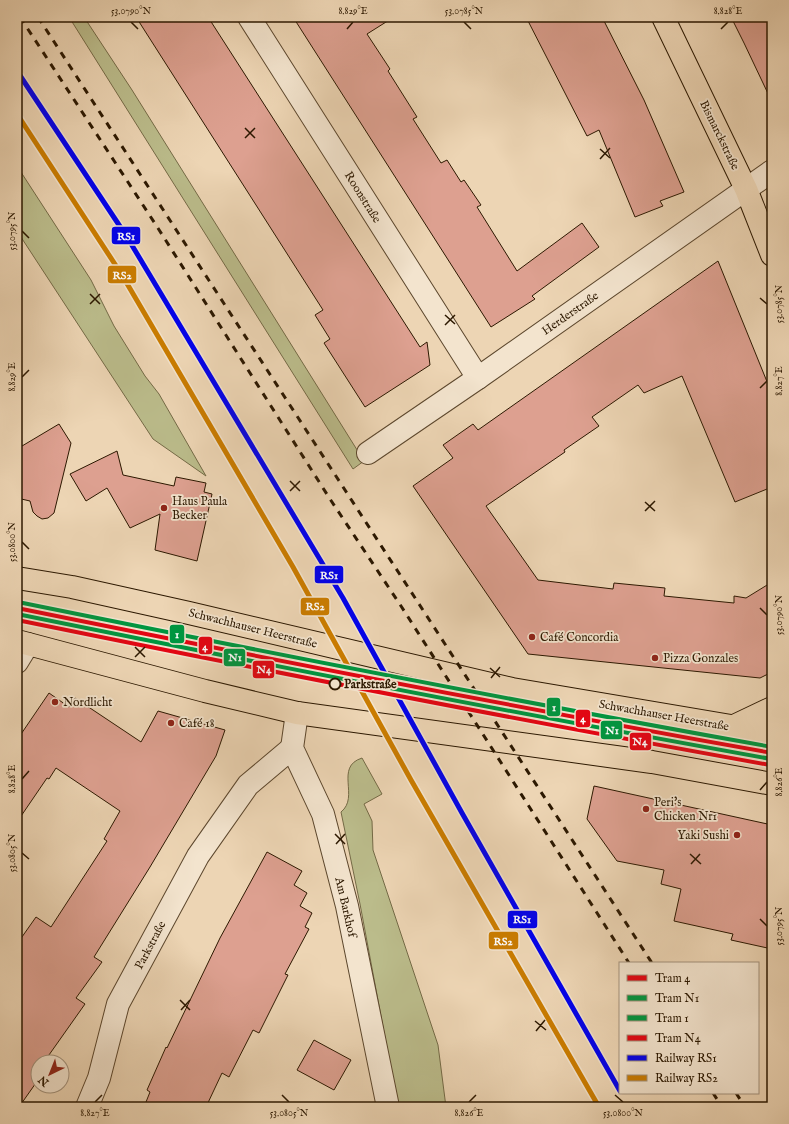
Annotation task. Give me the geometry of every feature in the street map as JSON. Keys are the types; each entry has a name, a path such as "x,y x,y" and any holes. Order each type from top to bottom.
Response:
{"main road":[{"name":"Bismarckstraße","path":"663,17 746,189 772,255"},
{"name":"Schwachhauser Heerstraße","path":"17,578 72,587 189,613 512,689 772,733"},
{"path":"23,642 204,691 297,713 652,762 772,784"},
{"path":"734,726 772,708"}],"street":[{"name":"Roonstraße","path":"249,17 478,378"},
{"name":"Herderstraße","path":"368,453 478,378 772,171"},
{"path":"17,662 23,642"},
{"path":"292,748 297,713"},
{"name":"Parkstraße","path":"87,1107 99,1078 118,1004 198,856 248,785 292,748"},
{"name":"Am Barkhof","path":"292,748 323,814 347,906 388,1107"}],"green space":[{"path":"69,17 84,17 132,90 364,461 353,469"},
{"path":"17,166 91,280 114,326 145,376 159,394 206,476 153,439 17,231"},
{"path":"362,758 382,794 364,804 372,821 373,850 438,1045 446,1107 398,1107 360,904 341,812 346,806 348,798 348,775 350,768 354,762"}],"building":[{"path":"136,17 208,17 420,347 427,342 430,365 365,407 324,343 330,339 315,315 323,310"},
{"path":"293,17 394,17 367,34 390,69 388,71 417,117 413,119 441,163 447,160 461,182 464,180 481,205 477,207 517,271 582,223 599,247 532,296 535,299 491,327"},
{"path":"526,17 602,17 644,100 684,192 660,201 663,206 635,217 599,130 587,136"},
{"path":"731,17 772,17 772,102 744,43"},
{"path":"718,261 772,394 772,487 735,502 682,376 644,393 638,385 592,417 599,426 564,450 565,452 486,506 538,580 613,589 614,583 665,588 664,596 734,603 734,596 746,598 772,582 772,672 760,678 528,654 413,486 453,458 443,445 473,424 478,430"},
{"path":"59,424 71,443 54,513 48,518 42,519 33,512 30,501 17,498 17,449"},
{"name":"Haus Paula Becker","path":"117,451 123,475 174,486 176,477 206,483 204,492 212,494 197,561 155,550 160,514 130,528 107,488 86,501 70,474"},
{"path":"49,693 69,707 75,698 141,742 158,711 225,730 216,756 94,957 102,962 76,998 85,1004 50,1054 30,1054 30,1091 19,1107 17,1107 17,944 36,917 51,927 107,841 104,839 120,811 56,768 49,779 47,778 17,822 17,740"},
{"path":"594,786 772,825 772,949 731,940 733,934 674,921 681,889 661,884 664,870 617,861 587,819"},
{"path":"267,852 302,871 294,885 307,893 300,906 312,913 305,927 309,929 285,974 288,975 259,1033 253,1030 229,1077 222,1073 206,1107 144,1107 150,1092 147,1090 166,1047 167,1048 220,938"},
{"path":"314,1040 351,1060 334,1090 297,1070"}],"railway":[{"path":"20,17 156,225 330,499 401,606 628,962"},
{"path":"38,17 651,962"},
{"path":"714,1094 722,1107"},
{"path":"737,1094 745,1107"}],"tram line":[{"name":"1","path":"18,602 395,677 772,747"},
{"name":"4","path":"17,608 394,683 772,753"},
{"name":"N1","path":"17,614 394,689 771,759"},
{"name":"N4","path":"17,620 393,695 770,765"}],"rail line":[{"name":"RS1","path":"17,71 127,237 343,598 462,813 619,1089"},
{"name":"RS2","path":"17,114 122,275 293,567 411,780 599,1107"}],"place":[{"name":"Haus Paula Becker","path":"164,508"},
{"name":"Café Concordia","path":"532,637"},
{"name":"Pizza Gonzales","path":"655,658"},
{"name":"Parkstraße","path":"335,684"},
{"name":"Nordlicht","path":"55,702"},
{"name":"Café 18","path":"171,723"},
{"name":"Peri's Chicken Nr1","path":"646,809"},
{"name":"Yaki Sushi","path":"737,835"}]}
